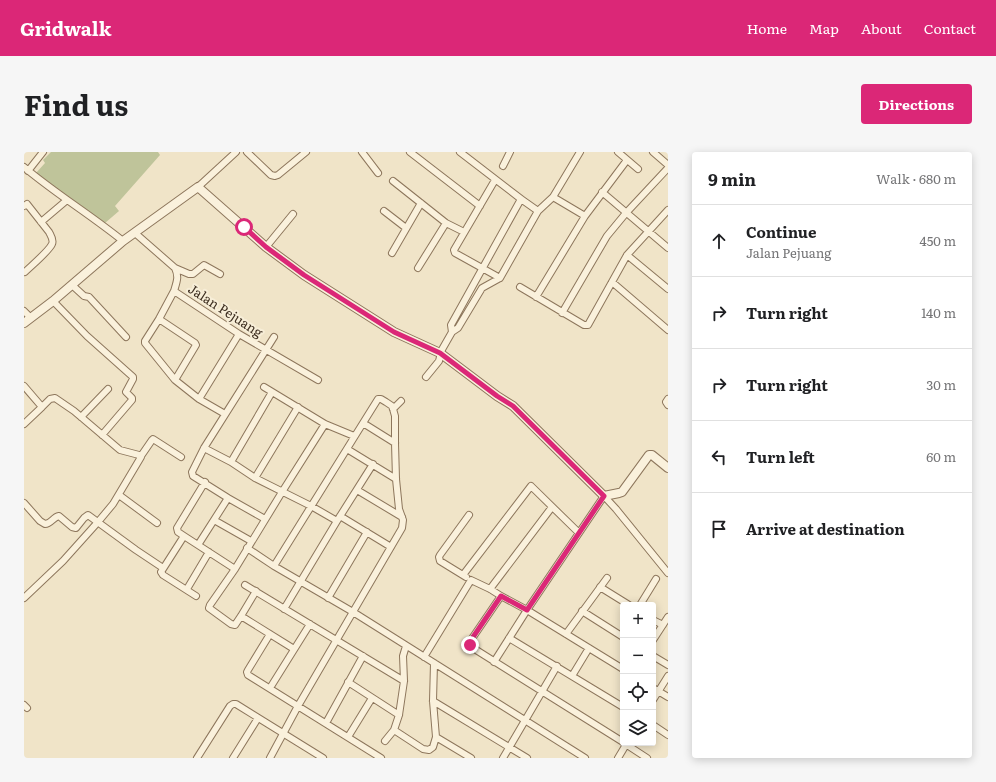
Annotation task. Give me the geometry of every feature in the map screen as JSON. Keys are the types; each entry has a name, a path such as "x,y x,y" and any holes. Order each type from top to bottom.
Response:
{"street":[{"path":"43,152 26,169 49,188 122,241"},
{"path":"24,323 53,301 122,241 198,187 236,152"},
{"path":"246,152 274,176 278,175 306,152"},
{"path":"362,152 378,173"},
{"path":"410,152 480,206"},
{"path":"460,152 495,180 538,211"},
{"path":"503,166 510,152"},
{"path":"426,377 439,361 440,353 452,332 458,328 482,288 500,278 538,211 553,197 580,152"},
{"path":"618,152 638,169"},
{"path":"562,313 607,236 668,166 653,152"},
{"path":"536,297 585,216 627,160"},
{"path":"495,180 454,248 454,252 500,278"},
{"path":"393,181 446,223 464,232"},
{"path":"198,187 266,247 304,275 394,332 440,353 497,396 513,406 604,496 668,573"},
{"path":"602,192 668,248"},
{"path":"553,197 585,216"},
{"path":"452,332 451,325 521,199"},
{"path":"41,222 67,200"},
{"path":"392,253 421,203"},
{"path":"24,206 27,204 52,239 52,243 44,254 25,272"},
{"path":"520,287 584,326 588,325 627,255 668,210"},
{"path":"384,211 406,228"},
{"path":"266,247 293,214"},
{"path":"418,268 446,223"},
{"path":"134,233 175,268 193,274 204,264 220,274"},
{"path":"627,255 668,289"},
{"name":"Jalan Pejuang","path":"175,268 177,278 174,290 239,334 318,380"},
{"path":"612,282 668,330"},
{"path":"474,284 482,288"},
{"path":"72,285 84,296 89,298 126,337"},
{"path":"174,290 145,343 175,380 199,399 225,414"},
{"path":"53,301 87,336 133,377 132,382 126,392 132,400 102,435"},
{"path":"24,311 31,318"},
{"path":"159,319 196,345 175,380"},
{"path":"199,399 239,334"},
{"path":"265,519 193,476 192,472 204,448 274,337"},
{"path":"24,386 42,407"},
{"path":"264,387 325,424 354,436"},
{"path":"81,417 108,389"},
{"path":"231,462 272,392"},
{"path":"24,424 50,399 55,398 64,403 120,450 141,456"},
{"path":"270,758 298,706 402,528 403,520 399,508 396,479 395,416 392,406 381,399 378,400 354,436 274,566"},
{"path":"668,399 666,402 668,405"},
{"path":"394,409 401,401"},
{"path":"255,478 298,407"},
{"path":"363,423 395,443"},
{"path":"256,591 235,625 210,608 210,605 235,569 325,424"},
{"path":"24,598 63,561 113,504 141,456 153,439 180,457"},
{"path":"204,448 231,462 255,478 367,532 391,547"},
{"path":"346,449 396,479"},
{"path":"494,662 527,610 604,496 622,492 649,455 652,455 667,466"},
{"path":"284,609 338,518 373,464"},
{"path":"205,482 177,528 178,532 235,569"},
{"path":"463,575 531,486 579,533"},
{"path":"357,490 402,517"},
{"path":"119,495 157,523"},
{"path":"198,545 228,498"},
{"path":"24,504 40,521 45,524 49,524 59,516 76,528 88,515 136,550 164,568"},
{"path":"490,589 552,507"},
{"path":"469,515 440,555 440,561 471,580 527,610 620,667"},
{"path":"214,520 251,541"},
{"path":"328,598 367,532"},
{"path":"184,536 161,572 163,575 196,596"},
{"path":"247,548 274,566 353,612 585,758"},
{"path":"187,589 209,552"},
{"path":"566,634 607,578"},
{"path":"642,602 656,579"},
{"path":"424,657 471,580"},
{"path":"245,585 404,681"},
{"path":"600,587 624,602"},
{"path":"501,596 471,640 470,645 472,648 620,740"},
{"path":"582,611 620,635"},
{"path":"241,616 294,649"},
{"path":"654,638 668,617"},
{"path":"656,622 662,626"},
{"path":"270,688 310,624"},
{"path":"270,634 247,672 248,675 381,758"},
{"path":"510,638 620,705"},
{"path":"385,741 394,730 400,715 404,681 403,656 406,646"},
{"path":"572,676 589,648"},
{"path":"326,723 362,656"},
{"path":"656,658 668,665"},
{"path":"394,730 423,750 429,750 433,747 436,737 433,701 434,663"},
{"path":"503,758 557,666"},
{"path":"668,676 656,690 668,697"},
{"path":"348,682 400,715"},
{"path":"348,737 372,698"},
{"path":"433,701 526,758"},
{"path":"197,758 230,706 232,704 236,704 323,758"},
{"path":"233,758 258,718"},
{"path":"656,727 668,735"},
{"path":"436,737 471,758"},
{"path":"618,758 624,746"},
{"path":"629,746 647,758"}],"green space":[{"path":"51,152 158,152 160,155 115,206 119,211 105,223 36,173 45,163 43,160"}],"route":[{"path":"244,227 266,247 304,275 394,332 440,353 497,396 513,406 604,496 527,610 501,596 471,640 470,645"}]}
